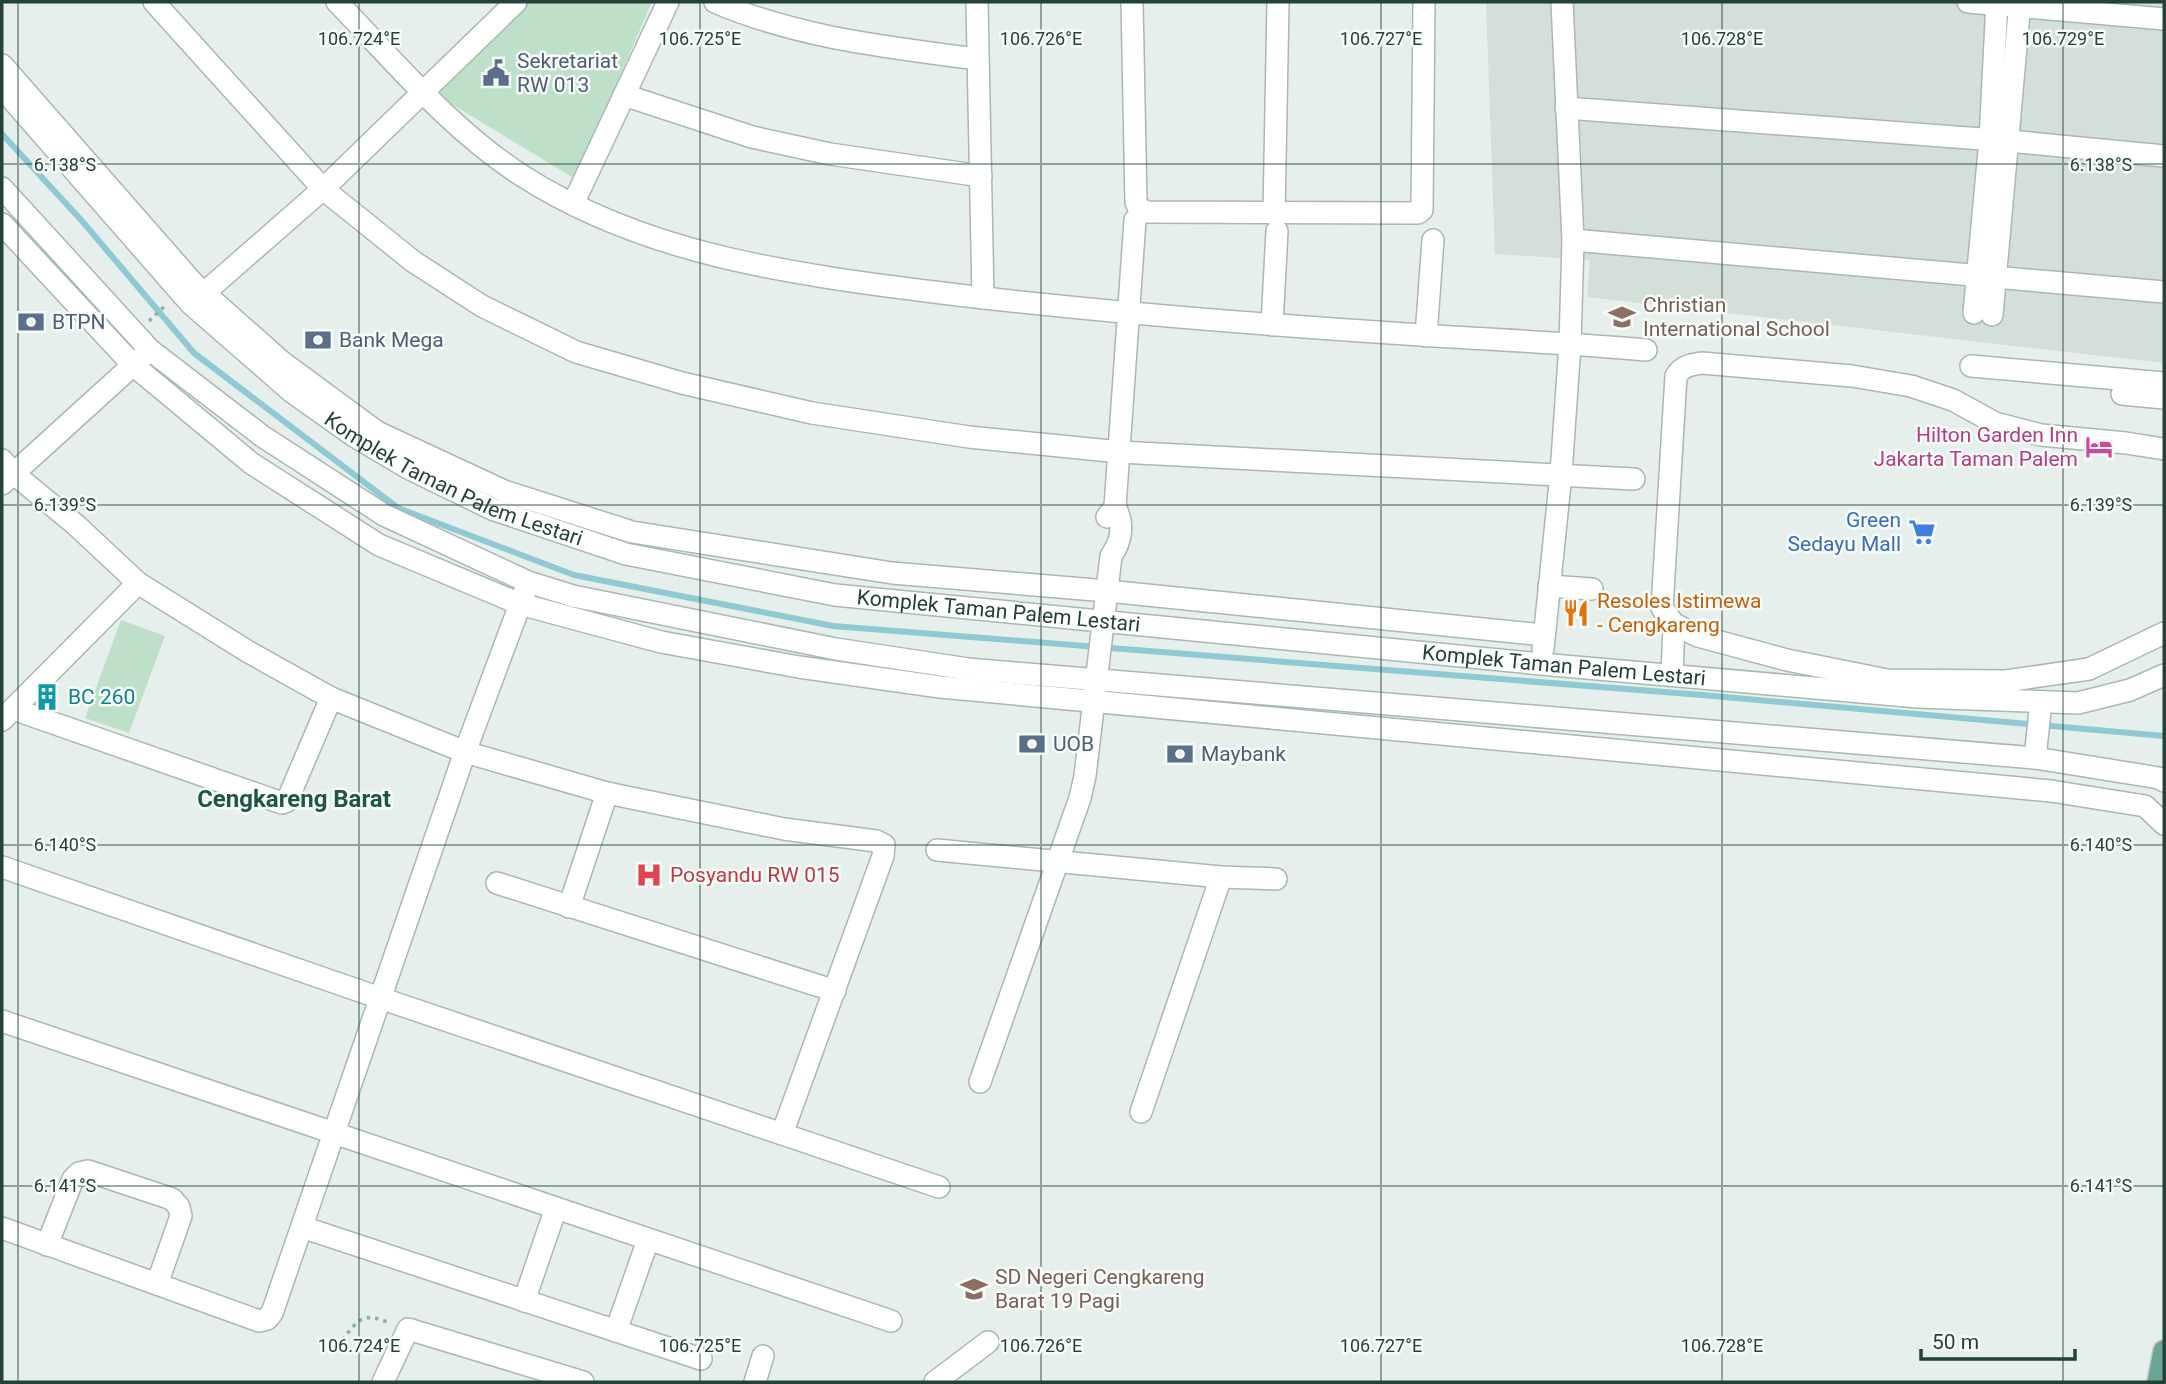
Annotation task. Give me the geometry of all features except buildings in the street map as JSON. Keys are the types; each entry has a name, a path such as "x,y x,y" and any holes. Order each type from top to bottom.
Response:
{"main road":[{"path":"2158,1382 2164,1352"}],"street":[{"path":"154,2 323,189 414,262 482,306 576,352 682,383 812,413 969,437 1120,452 1634,479"},
{"path":"337,2 475,142 522,175 573,204 645,236 718,257 838,278 983,298 1130,314 1646,350"},
{"path":"573,204 668,2"},
{"path":"715,2 748,16 849,42 977,59"},
{"path":"977,2 983,298"},
{"path":"1132,2 1136,202 1139,209 1148,212 1275,222 1418,213 1422,210 1424,2"},
{"path":"1272,325 1278,2"},
{"path":"1541,664 1561,474 1570,344 1573,240 1562,2"},
{"path":"1968,2 2020,4 2164,19"},
{"path":"1997,3 1999,140"},
{"path":"1983,314 1999,140 2020,4"},
{"path":"189,299 323,189 424,93 505,5"},
{"path":"2,65 193,283 189,299"},
{"name":"Komplek Taman Palem Lestari","path":"2,88 189,299 292,391 354,436 408,468 492,509 626,554 835,595 1103,627 1918,697 2038,730 2164,781"},
{"path":"624,95 752,137 830,154 981,176"},
{"path":"1566,108 1999,140 2164,156"},
{"name":"Komplek Taman Palem Lestari","path":"2,188 150,350 262,436 384,515 528,582 573,596 836,649 968,669 1098,670 2038,730 2078,703 2130,690 2164,675"},
{"path":"980,1082 1059,862 1082,787 1111,556 1105,543 1106,518 1115,507 1135,220"},
{"path":"2,224 132,365 251,463 379,545 520,604 661,642 799,667 940,687 2050,791 2145,806 2164,824"},
{"path":"1426,336 1433,240"},
{"path":"1573,240 2164,292"},
{"path":"189,299 282,362 377,432 504,491 632,532 892,573 1107,591 1544,635"},
{"path":"150,350 6,472 76,525 138,583 247,651 331,698 465,752 607,793 784,829 876,841 884,845 883,856 782,1134"},
{"path":"2164,449 2041,435 1995,423 1953,400 1911,386 1852,376 1702,363 1689,365 1680,369 1676,376 1662,595 1662,608 1674,624 1698,636 1787,660 1887,680 2006,681 2089,669 2164,633"},
{"path":"1971,366 2164,383"},
{"path":"2122,394 2164,397"},
{"path":"626,554 632,532"},
{"path":"2,1228 259,1321 267,1319 272,1313 465,752 528,582"},
{"path":"138,583 7,715 282,803 287,801 331,698"},
{"path":"1549,586 1592,589"},
{"path":"1672,676 1674,624"},
{"path":"1765,684 1826,668"},
{"path":"569,907 607,793"},
{"path":"937,850 1221,877 1276,879"},
{"path":"2,867 939,1187"},
{"path":"1141,1112 1221,877"},
{"path":"497,883 835,991"},
{"path":"2,1021 891,1321"},
{"path":"47,1245 73,1179 79,1173 88,1171 172,1199 179,1206 181,1216 158,1284"},
{"path":"524,1301 556,1208"},
{"path":"302,1227 701,1359"},
{"path":"616,1331 648,1240"},
{"path":"383,1382 408,1329 571,1380"},
{"path":"935,1382 988,1342"},
{"path":"755,1382 763,1356"}],"path":[{"path":"142,327 189,299"},
{"path":"342,1340 356,1323 371,1315 408,1329"}],"shaded area":[{"path":"1486,2 2164,2 2164,363 1587,297 1590,260 1495,254"}],"green space":[{"path":"529,2 652,2 575,179 437,95"},
{"path":"121,620 165,636 129,733 85,718"}],"waterway":[{"path":"2,134 82,221 194,353 398,508 574,575 833,626 1702,695 2164,736"}],"place":[{"name":"Sekretariat RW 013","path":"496,73"},
{"name":"Christian International School","path":"1622,317"},
{"name":"BTPN","path":"31,322"},
{"name":"Bank Mega","path":"318,340"},
{"name":"Hilton Garden Inn Jakarta Taman Palem","path":"2099,447"},
{"name":"Green Sedayu Mall","path":"1922,532"},
{"name":"Resoles Istimewa - Cengkareng","path":"1576,613"},
{"name":"BC 260","path":"47,697"},
{"name":"UOB","path":"1032,744"},
{"name":"Maybank","path":"1180,754"},
{"name":"Posyandu RW 015","path":"649,875"},
{"name":"SD Negeri Cengkareng Barat 19 Pagi","path":"974,1289"}],"district":[{"name":"Cengkareng Barat","path":"294,799"}]}
